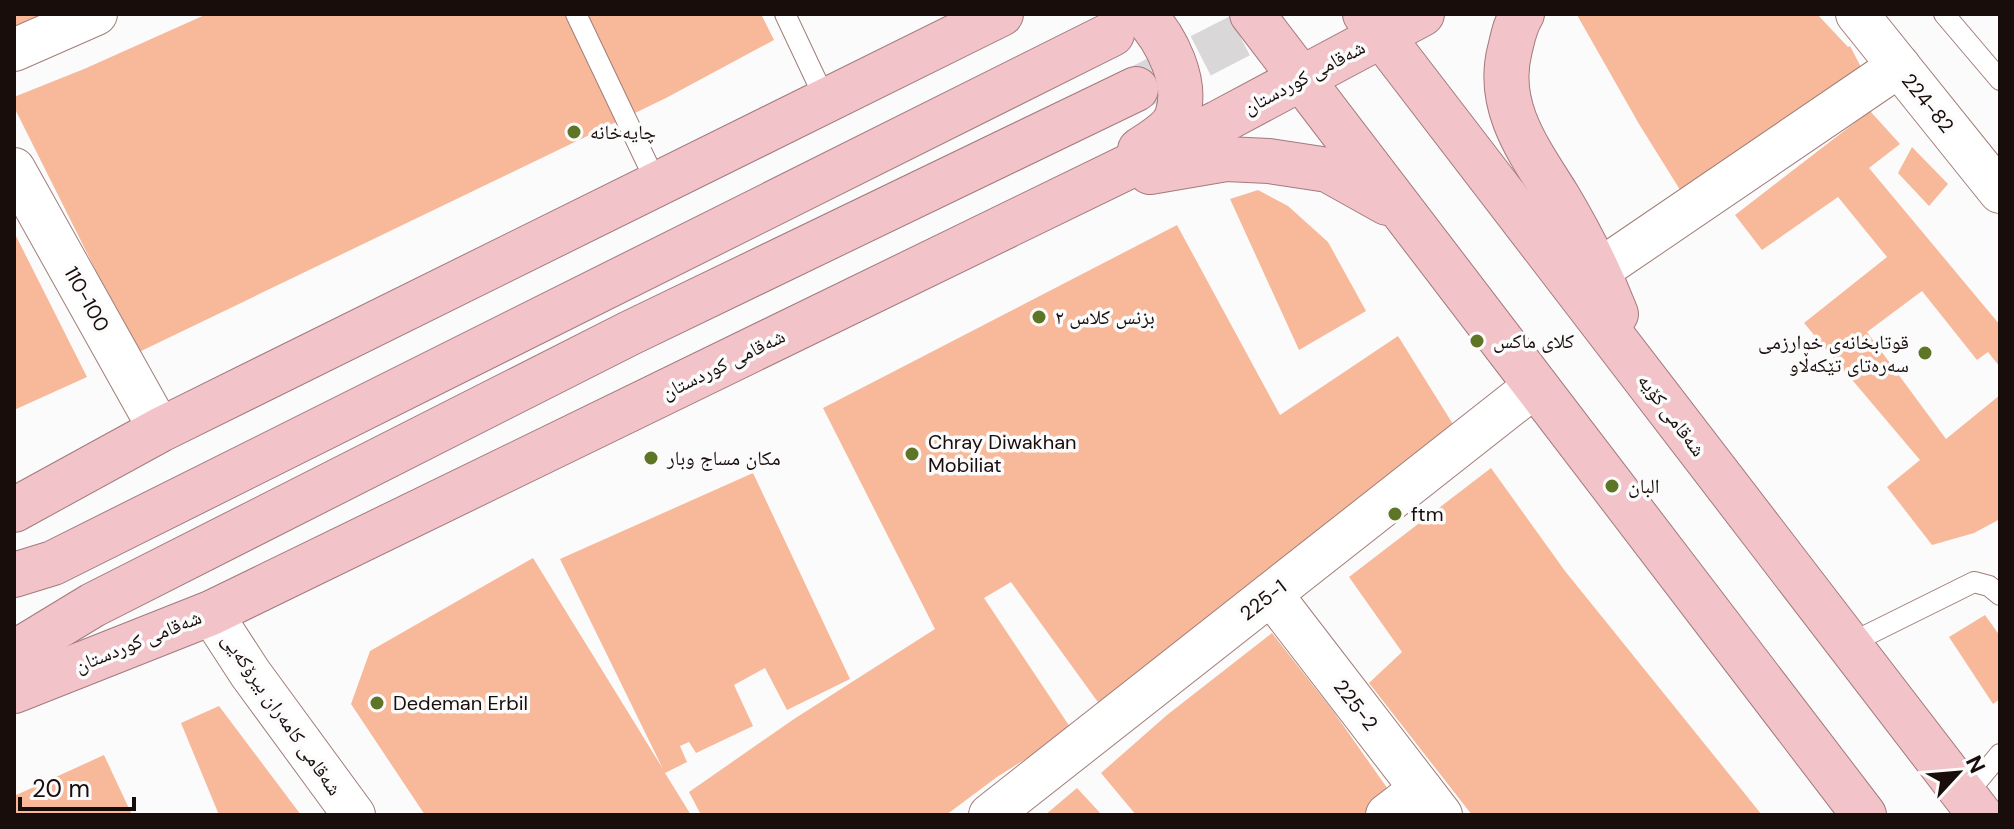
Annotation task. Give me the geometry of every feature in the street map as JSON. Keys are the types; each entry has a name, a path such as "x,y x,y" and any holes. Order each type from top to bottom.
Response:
{"highway":[{"path":"14,510 160,430 1001,14"},
{"path":"1252,14 1864,815"},
{"name":"شەقامی کوردستان","path":"14,691 211,613 1093,184 1302,79 1373,25 1422,14"},
{"path":"1522,14 1516,22 1505,64 1510,113 1530,155 1558,197 1598,271 1639,372"},
{"path":"14,575 53,563 1128,24 1156,27 1177,72 1180,97 1177,119 1161,135 1093,184"},
{"name":"شەقامی کۆیە","path":"1373,25 1972,805"},
{"path":"14,653 93,605 630,333 1136,89"},
{"path":"1093,184 1226,159 1269,161 1328,170 1391,206 1452,277"}],"street":[{"path":"14,50 96,14"},
{"name":"224-82","path":"1857,14 2000,192"},
{"path":"1598,271 1899,66"},
{"name":"110-100","path":"14,169 160,430"},
{"name":"225-1","path":"990,815 1535,386"},
{"name":"225-2","path":"1271,594 1431,802"},
{"name":"شه‌قامی كامەران بیرۆكەیی","path":"211,613 250,673 354,815"},
{"path":"1387,815 1431,802"}],"lane":[{"path":"576,14 657,184"},
{"path":"785,14 826,101"},
{"path":"1944,14 2000,80"},
{"path":"1849,644 1974,582 1989,586 2000,595"},
{"path":"1972,805 2000,754"}],"building":[{"path":"14,14 66,14 14,38"},
{"path":"207,14 761,14 774,40 666,98 137,353 14,107 14,97"},
{"path":"1579,14 1817,14 1850,46 1863,71 1682,193 1639,124"},
{"path":"1870,111 1900,144 1869,168 2000,325 2000,367 1988,352 1977,360 1922,291 1867,332 1946,439 2000,395 2000,519 1974,533 1932,545 1887,487 1920,460 1804,323 1887,257 1838,197 1762,250 1735,215"},
{"path":"1912,147 1948,184 1929,206 1898,173"},
{"path":"1258,190 1288,206 1328,242 1366,311 1299,350 1230,199"},
{"path":"1177,225 1280,415 1398,336 1456,429 1291,567 1206,618 1100,705 1011,582 984,598 1072,730 997,777 946,815 701,815 689,792 794,719 935,629 823,408"},
{"path":"14,232 87,377 14,410"},
{"path":"1491,468 1565,571 1762,815 1472,815 1369,683 1402,652 1349,577"},
{"path":"753,473 850,679 787,710 765,668 734,685 753,726 696,753 689,742 680,746 687,762 665,773 691,815 425,815 351,704 370,651 533,558 663,769 560,559"},
{"path":"1985,615 2000,636 2000,699 1993,704 1949,637"},
{"path":"1272,633 1333,711 1390,792 1362,815 1136,815 1101,773 1167,715"},
{"path":"219,706 301,815 219,815 181,723"},
{"path":"104,755 132,815 14,815 14,796"},
{"path":"1077,788 1102,815 1045,815"}],"tunnel":[{"path":"1142,86 1282,14"}],"place":[{"name":"چایەخانە","path":"574,132"},
{"name":"بزنس کلاس ٢","path":"1039,317"},
{"name":"كلای ماكس","path":"1477,341"},
{"name":"قوتابخانەی خوارزمی سەرەتای تێکەڵاو","path":"1925,353"},
{"name":"Chray Diwakhan Mobiliat","path":"912,454"},
{"name":"مكان مساج وبار","path":"651,458"},
{"name":"البان","path":"1612,486"},
{"name":"ftm","path":"1395,514"},
{"name":"Dedeman Erbil","path":"377,703"}]}
